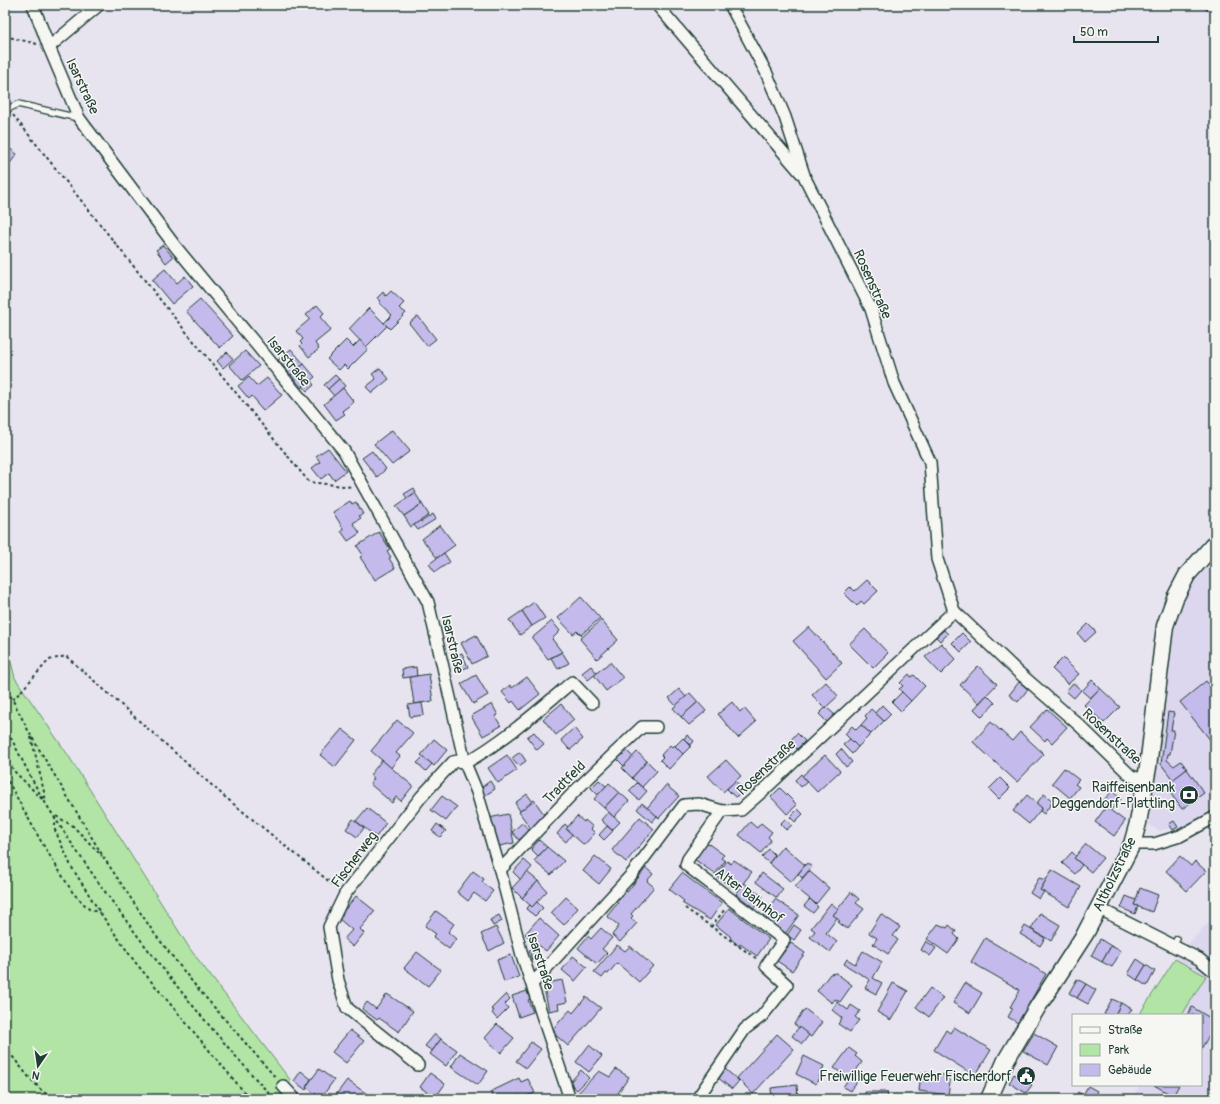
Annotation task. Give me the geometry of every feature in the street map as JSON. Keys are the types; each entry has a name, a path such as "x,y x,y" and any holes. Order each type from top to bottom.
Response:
{"street":[{"name":"Isarstraße","path":"33,5 49,48 79,118 175,246 344,451 428,602 465,763 477,792 500,870 522,956 570,1099"},
{"path":"49,48 99,5"},
{"path":"657,5 805,178"},
{"name":"Rosenstraße","path":"730,5 766,72 785,117 805,178 871,308 894,383 930,462 937,559 954,611 1017,671 1079,725 1131,776 1146,780"},
{"name":"Altholzstraße","path":"989,1099 1006,1060 1085,934 1132,844 1138,823 1148,767 1165,626 1187,575 1215,543"},
{"name":"Rosenstraße","path":"532,984 632,874 684,805 699,804 722,810 741,810 954,611"},
{"path":"465,763 476,757 535,714 572,682 592,703"},
{"name":"Tradtfeld","path":"500,870 576,790 642,727 656,727"},
{"name":"Fischerweg","path":"418,1065 347,1008 338,980 329,927 345,894 420,797 453,762 458,761 465,763"},
{"name":"Alter Bahnhof","path":"722,810 688,859 686,865 784,940 766,966"},
{"path":"1132,844 1154,844 1180,836 1215,817"},
{"path":"1098,908 1175,943 1215,972"},
{"path":"697,1099 745,1029 762,1016 787,985 766,966"},
{"path":"282,1086 295,1099"}],"lane":[{"path":"7,111 18,104 79,118"}],"path":[{"path":"1201,5 1215,14"},
{"path":"5,36 49,48"},
{"path":"7,111 309,482 365,488"},
{"path":"13,700 49,660 66,656 225,797 345,894"},
{"path":"5,685 30,734 104,858 154,933 190,979 282,1086"},
{"path":"5,727 46,804 130,927 159,965 229,1050 274,1099"},
{"path":"30,734 46,804"},
{"path":"5,756 14,772 46,804"},
{"path":"5,776 42,843 73,893 89,909 101,914"},
{"path":"54,816 73,826 104,858"},
{"path":"54,816 55,830 71,866 101,914 135,962 250,1099"},
{"path":"711,927 731,900"},
{"path":"685,908 766,966"},
{"path":"5,1048 43,1092 56,1099"}],"shaded area":[{"path":"1215,559 1215,807 1189,824 1159,831 1149,825 1155,763 1173,637 1178,615 1191,586"},
{"path":"1215,915 1215,1099 1131,1099 1139,1086 1202,1086 1202,1014 1183,1014 1206,976 1175,959"}],"green space":[{"path":"5,638 15,678 68,755 190,949 291,1081 285,1090 293,1099 5,1099"},
{"path":"1175,959 1206,976 1183,1014 1140,1014"}],"building":[{"path":"5,145 17,154 5,170"},
{"path":"163,245 173,257 166,263 156,250"},
{"path":"165,269 177,283 185,276 193,286 172,304 152,280"},
{"path":"391,291 404,303 399,308 406,313 390,329 384,323 392,315 379,303 381,301 377,298 383,292 386,296"},
{"path":"200,299 233,336 220,348 186,311"},
{"path":"317,305 324,313 320,317 331,330 315,343 319,349 309,357 300,346 302,344 300,342 303,339 296,331 310,319 306,315"},
{"path":"369,308 387,326 366,347 349,329"},
{"path":"418,316 436,339 427,346 409,323"},
{"path":"346,340 353,347 360,340 368,349 348,369 344,365 339,370 327,359"},
{"path":"291,349 304,364 291,375 278,360"},
{"path":"245,351 259,366 242,380 229,365"},
{"path":"227,352 233,359 223,368 217,361"},
{"path":"304,364 315,377 302,388 291,375"},
{"path":"380,368 389,379 372,393 366,387 376,379 372,374"},
{"path":"335,375 339,379 328,389 324,385"},
{"path":"249,377 257,386 267,378 282,395 263,411 252,396 249,399 238,386"},
{"path":"339,379 345,386 334,396 328,389"},
{"path":"310,380 314,385 307,391 303,386"},
{"path":"343,388 354,402 342,411 345,414 336,420 324,404"},
{"path":"392,430 410,451 392,465 374,444"},
{"path":"328,448 346,471 334,480 329,473 321,479 312,468 320,462 316,456"},
{"path":"372,451 386,469 377,477 362,458"},
{"path":"414,488 416,492 407,498 404,494"},
{"path":"415,493 422,504 404,516 396,506"},
{"path":"350,501 352,504 356,502 363,514 359,516 361,518 353,523 360,533 348,541 341,531 344,530 333,512"},
{"path":"422,504 429,515 411,527 404,516"},
{"path":"433,514 436,519 418,530 414,525 421,520 421,522"},
{"path":"440,525 455,545 437,558 422,539"},
{"path":"379,532 390,549 387,551 395,568 375,580 360,557 363,555 357,546"},
{"path":"444,553 450,562 435,572 429,564"},
{"path":"867,580 878,591 864,604 861,601 857,606 844,593 850,587 855,591"},
{"path":"581,597 600,618 581,635 577,631 573,634 558,618"},
{"path":"534,602 545,618 532,626 522,611"},
{"path":"522,611 532,626 520,635 509,620"},
{"path":"601,620 618,640 597,659 580,639"},
{"path":"552,621 560,631 552,639 562,652 548,659 532,638"},
{"path":"1088,624 1096,632 1085,642 1078,634"},
{"path":"809,627 842,663 826,678 793,641"},
{"path":"865,629 888,653 873,668 849,644"},
{"path":"944,630 948,634 940,641 936,637"},
{"path":"962,633 971,642 961,652 952,643"},
{"path":"476,635 487,656 472,664 461,643"},
{"path":"941,643 956,659 941,674 925,657"},
{"path":"562,652 569,663 558,669 551,658"},
{"path":"462,653 468,667 461,670 455,656"},
{"path":"1063,658 1079,674 1068,684 1052,669"},
{"path":"610,662 623,678 606,691 594,675"},
{"path":"591,666 597,673 588,680 582,673"},
{"path":"978,666 997,684 979,703 960,685"},
{"path":"416,667 417,676 403,678 402,669"},
{"path":"429,674 433,701 414,704 410,677"},
{"path":"909,674 911,677 914,675 925,686 911,701 899,689 903,686 900,683"},
{"path":"476,675 488,695 473,704 461,684"},
{"path":"527,677 540,694 520,710 513,701 511,703 502,692 510,685 512,688"},
{"path":"1092,680 1100,688 1090,698 1082,691"},
{"path":"1206,681 1215,693 1215,746 1180,702"},
{"path":"826,682 838,696 825,708 812,695"},
{"path":"1019,682 1028,689 1018,702 1009,695"},
{"path":"1073,683 1081,690 1074,698 1066,691"},
{"path":"1100,688 1120,707 1104,723 1084,705"},
{"path":"679,689 686,697 676,706 669,698"},
{"path":"902,692 911,701 901,711 892,702"},
{"path":"690,693 698,702 681,717 673,708"},
{"path":"987,695 995,703 982,717 974,709"},
{"path":"698,702 706,711 689,725 681,717"},
{"path":"732,702 740,712 744,708 756,722 738,738 718,714"},
{"path":"422,703 424,715 410,717 408,705"},
{"path":"492,704 498,715 495,716 501,726 483,736 471,716"},
{"path":"561,704 574,720 556,735 543,719"},
{"path":"882,705 891,714 884,721 875,713"},
{"path":"826,707 835,715 827,722 819,714"},
{"path":"871,709 884,721 871,734 861,725 867,718 865,716"},
{"path":"1047,709 1067,727 1052,743 1047,738 1045,741 1030,727"},
{"path":"1168,712 1174,713 1171,730 1174,730 1170,754 1168,754 1167,760 1174,766 1181,761 1187,769 1173,780 1161,764"},
{"path":"397,720 413,733 396,753 400,756 391,768 371,751"},
{"path":"991,722 1012,741 1020,732 1044,754 1017,782 973,742"},
{"path":"861,725 871,734 858,747 845,734 852,726 856,730"},
{"path":"574,728 583,739 570,750 561,740"},
{"path":"342,729 356,740 335,767 320,755"},
{"path":"534,732 544,744 537,750 527,737"},
{"path":"797,733 805,741 797,749 789,742"},
{"path":"687,735 694,741 691,745 684,739"},
{"path":"683,738 691,746 683,754 675,746"},
{"path":"434,739 447,750 434,766 421,755"},
{"path":"850,739 858,747 852,754 843,745"},
{"path":"670,745 672,747 674,745 683,754 669,769 660,760 663,757 661,755"},
{"path":"841,749 852,762 846,767 836,754"},
{"path":"626,750 633,757 624,766 617,759"},
{"path":"520,752 526,761 519,766 512,758"},
{"path":"637,752 647,761 632,778 622,768"},
{"path":"507,755 517,770 498,783 488,768"},
{"path":"825,755 840,771 817,792 802,776"},
{"path":"423,757 432,764 426,771 417,763"},
{"path":"382,760 413,786 401,801 396,797 392,803 370,784 374,778 370,775"},
{"path":"726,760 741,776 723,792 708,776"},
{"path":"647,761 657,771 642,787 632,778"},
{"path":"1064,768 1079,780 1075,784 1079,787 1070,798 1052,783"},
{"path":"1187,769 1204,793 1182,809 1168,790 1171,788 1167,784"},
{"path":"801,774 807,782 801,787 795,780"},
{"path":"1000,778 1010,788 999,799 989,789"},
{"path":"599,780 606,786 598,795 591,788"},
{"path":"490,781 495,789 484,796 482,787"},
{"path":"735,781 746,791 735,797 727,789"},
{"path":"609,783 619,792 604,808 594,799"},
{"path":"637,783 647,791 639,800 629,791"},
{"path":"666,785 679,796 659,818 647,808"},
{"path":"780,788 797,805 787,814 771,797"},
{"path":"1112,791 1121,799 1111,810 1102,802"},
{"path":"619,792 629,801 614,817 604,808"},
{"path":"527,794 533,802 520,811 515,803"},
{"path":"1044,794 1053,801 1044,814 1040,811 1042,808 1036,804"},
{"path":"1027,795 1042,808 1029,824 1013,811"},
{"path":"442,796 457,807 446,821 431,810"},
{"path":"534,800 546,817 531,829 519,812"},
{"path":"642,803 657,816 652,822 637,809"},
{"path":"1106,807 1125,821 1114,836 1095,822"},
{"path":"367,808 386,823 376,837 356,821"},
{"path":"798,809 803,814 795,822 790,817"},
{"path":"608,812 620,822 612,830 601,820"},
{"path":"508,814 514,843 495,847 489,818"},
{"path":"577,816 584,822 585,820 593,827 591,829 595,833 584,845 566,829"},
{"path":"640,817 654,829 626,862 612,850"},
{"path":"353,819 364,828 357,837 346,829"},
{"path":"785,819 792,825 786,830 780,824"},
{"path":"1174,821 1178,827 1173,830 1169,824"},
{"path":"750,822 757,828 761,823 772,832 768,837 771,840 761,853 739,835"},
{"path":"522,823 530,830 519,840 512,832"},
{"path":"437,824 446,831 440,837 432,831"},
{"path":"565,824 568,827 566,829 572,834 566,842 557,834"},
{"path":"607,826 613,831 604,840 599,835"},
{"path":"539,840 547,847 538,856 531,849"},
{"path":"706,842 724,855 721,858 725,861 715,874 694,859"},
{"path":"1086,844 1103,858 1091,872 1074,858"},
{"path":"783,846 805,865 791,882 769,863"},
{"path":"547,847 564,861 551,875 534,861"},
{"path":"769,849 775,855 769,863 762,857"},
{"path":"1072,852 1076,856 1074,858 1082,865 1075,874 1062,863"},
{"path":"595,856 611,869 599,884 583,871"},
{"path":"1180,856 1191,866 1195,861 1206,871 1187,891 1166,871"},
{"path":"524,860 532,867 521,880 513,872"},
{"path":"734,860 752,872 741,886 735,882 731,887 716,876 727,861 731,864"},
{"path":"807,863 812,867 802,878 798,874"},
{"path":"646,868 653,874 647,881 654,887 631,914 633,916 631,918 637,923 620,942 612,935 619,926 607,916 618,903 616,902 626,891 627,892"},
{"path":"1052,870 1081,887 1069,907 1040,890"},
{"path":"473,871 484,879 482,882 493,891 485,901 474,893 468,901 457,892"},
{"path":"809,871 829,888 816,904 795,887"},
{"path":"527,872 538,881 522,898 512,888"},
{"path":"682,873 722,903 710,920 682,903 684,901 669,889"},
{"path":"762,873 783,889 777,898 756,882"},
{"path":"1039,878 1046,880 1040,890 1044,892 1039,899 1030,893"},
{"path":"538,881 547,891 532,907 522,898"},
{"path":"744,883 763,896 754,908 736,894"},
{"path":"1140,888 1158,895 1152,912 1134,905"},
{"path":"851,892 859,899 856,903 864,909 847,929 838,922 840,921 833,915"},
{"path":"356,896 375,911 360,929 364,933 353,947 344,939 352,930 338,918"},
{"path":"1126,896 1136,900 1134,905 1138,906 1135,914 1121,908"},
{"path":"566,897 578,908 564,925 551,913"},
{"path":"775,899 799,915 785,934 762,918"},
{"path":"810,899 818,907 813,913 804,906"},
{"path":"537,902 543,908 535,916 526,909 530,905 532,907"},
{"path":"831,903 838,909 833,915 837,918 826,933 837,942 830,952 810,937 815,931 811,928"},
{"path":"729,908 769,939 757,956 740,944 739,946 730,938 731,937 716,925"},
{"path":"436,911 454,924 448,932 456,939 449,949 433,937 436,934 425,926"},
{"path":"1040,913 1060,925 1051,941 1031,929"},
{"path":"881,914 900,927 893,936 898,940 888,954 873,944 877,938 869,933"},
{"path":"499,915 502,921 493,926 490,920"},
{"path":"539,918 559,936 546,951 525,934"},
{"path":"938,924 947,928 949,925 956,931 954,934 959,939 948,954 927,939"},
{"path":"794,925 801,930 794,940 787,935"},
{"path":"1025,926 1045,938 1040,946 1020,934"},
{"path":"496,927 504,943 489,951 481,934"},
{"path":"601,928 612,938 602,949 607,953 597,964 578,948 588,936 591,939"},
{"path":"985,938 1046,974 1018,1023 1008,1017 1013,1008 1010,1007 1020,990 971,962"},
{"path":"1100,939 1111,946 1102,962 1091,956"},
{"path":"926,941 936,948 930,956 921,950"},
{"path":"791,943 805,953 792,971 777,961"},
{"path":"617,945 625,951 630,946 653,966 639,982 617,963 608,974 606,973 602,978 594,972"},
{"path":"1111,946 1121,951 1112,967 1102,962"},
{"path":"536,949 539,958 532,960 529,950"},
{"path":"863,951 882,962 873,978 882,983 876,994 865,988 870,980 844,964 847,959 855,964"},
{"path":"417,952 441,970 428,986 404,968"},
{"path":"511,955 519,977 504,982 497,960"},
{"path":"573,956 587,967 575,981 562,970"},
{"path":"1137,959 1146,965 1137,980 1128,974"},
{"path":"1146,965 1155,971 1147,986 1137,980"},
{"path":"836,973 852,985 840,1002 835,999 832,1003 817,991 830,974"},
{"path":"1077,979 1086,984 1077,998 1069,993"},
{"path":"562,980 567,1002 558,1004 559,1009 549,1011 543,984"},
{"path":"893,983 908,991 891,1020 877,1012"},
{"path":"965,983 982,993 970,1013 953,1003"},
{"path":"1086,984 1096,990 1088,1004 1077,998"},
{"path":"930,988 943,998 929,1017 916,1007"},
{"path":"527,991 530,999 528,1000 533,1012 519,1017 512,996"},
{"path":"387,994 413,1011 399,1032 379,1018 377,1020 362,1009 367,1002 376,1009"},
{"path":"506,994 510,999 505,1004 508,1008 497,1019 492,1013 494,1011 491,1009"},
{"path":"586,997 601,1008 568,1046 551,1031 570,1010 573,1013"},
{"path":"1112,999 1121,1003 1116,1014 1104,1014"},
{"path":"837,1002 848,1010 851,1005 860,1011 855,1017 859,1020 850,1032 838,1024 842,1018 832,1010"},
{"path":"1121,1003 1132,1009 1129,1014 1116,1014"},
{"path":"1192,1007 1215,1021 1215,1026 1202,1047 1202,1014 1188,1014"},
{"path":"805,1009 822,1022 811,1037 794,1024"},
{"path":"497,1024 514,1038 501,1053 485,1038"},
{"path":"799,1027 809,1035 802,1044 792,1036"},
{"path":"954,1027 991,1050 975,1076 934,1050 946,1030 950,1033"},
{"path":"350,1030 364,1041 346,1063 332,1052"},
{"path":"1034,1033 1058,1047 1048,1065 1023,1051"},
{"path":"435,1034 441,1039 432,1051 425,1046"},
{"path":"777,1034 794,1049 753,1094 737,1078"},
{"path":"441,1039 457,1050 446,1066 430,1054"},
{"path":"531,1042 541,1049 526,1068 516,1061"},
{"path":"589,1045 602,1056 589,1072 576,1062"},
{"path":"849,1048 857,1054 855,1056 862,1062 850,1079 834,1068"},
{"path":"460,1053 488,1071 478,1085 451,1067"},
{"path":"804,1056 824,1066 816,1084 796,1074"},
{"path":"724,1068 739,1081 732,1089 717,1077"},
{"path":"319,1069 334,1080 321,1098 306,1087"},
{"path":"616,1069 629,1077 614,1099 577,1099 575,1096 599,1071 610,1077"},
{"path":"581,1070 589,1078 577,1090 569,1083"},
{"path":"301,1071 311,1079 306,1087 306,1090 294,1081"},
{"path":"921,1072 951,1076 948,1095 919,1091"},
{"path":"430,1073 445,1084 435,1098 420,1087"},
{"path":"1014,1074 1032,1085 1026,1093 1009,1083"},
{"path":"853,1075 859,1079 850,1091 843,1087"},
{"path":"519,1078 521,1082 528,1079 535,1093 521,1098 520,1095 511,1099 494,1099 490,1092"},
{"path":"347,1080 370,1096 368,1099 339,1099 335,1096"},
{"path":"797,1085 798,1099 772,1099 771,1088"},
{"path":"1088,1086 1097,1091 1093,1099 1074,1099 1078,1092 1083,1095"},
{"path":"1156,1086 1178,1086 1173,1096"},
{"path":"865,1092 887,1092 888,1099 865,1099"}],"place":[{"name":"Raiffeisenbank Deggendorf-Plattling","path":"1189,795"},
{"name":"Freiwillige Feuerwehr Fischerdorf","path":"1026,1076"}]}
